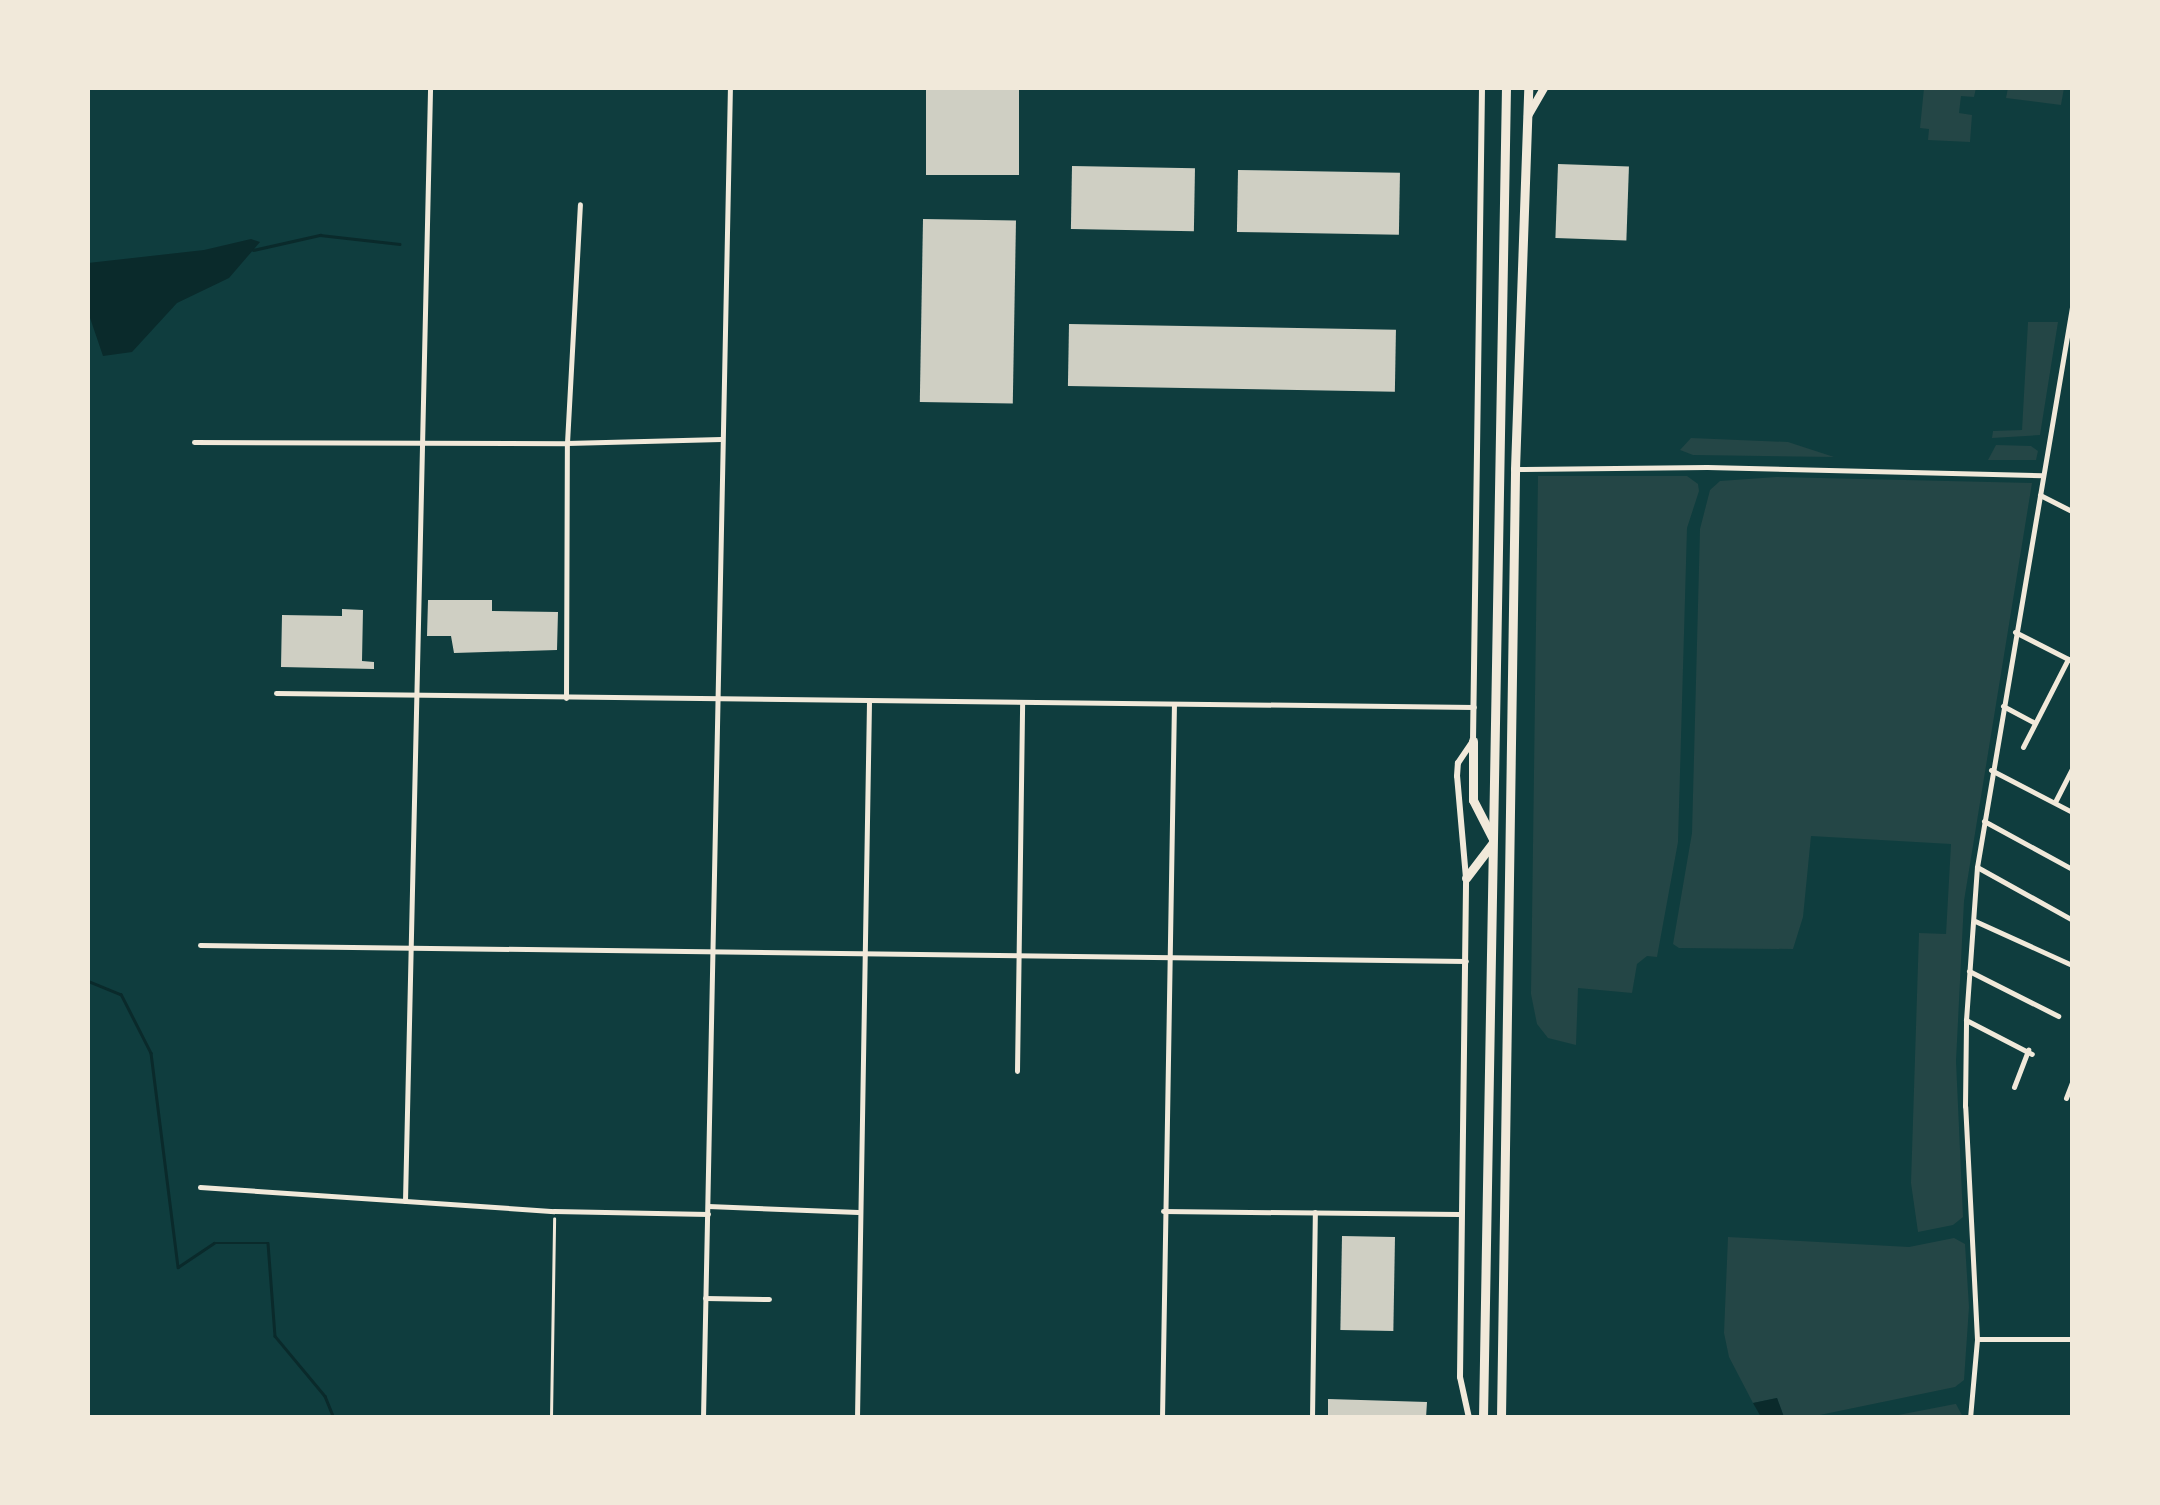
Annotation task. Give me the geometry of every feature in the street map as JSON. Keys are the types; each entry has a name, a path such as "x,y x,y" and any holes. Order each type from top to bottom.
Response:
{"highway":[{"path":"1483,1418 1506,88"},
{"path":"1501,1418 1515,470 1528,88"},
{"path":"1474,741 1473,800 1492,841"},
{"path":"1466,878 1492,841"}],"main road":[{"path":"1526,120 1544,88"}],"street":[{"path":"405,1200 430,88"},
{"path":"703,1418 730,88"},
{"path":"1469,1418 1460,1378 1466,878 1457,776 1458,762 1474,741 1482,88"},
{"path":"566,698 568,444 580,204"},
{"path":"1970,1418 1977,1339 1965,1106 1966,1020 1977,867 2042,475 2069,351 2072,307"},
{"path":"194,442 420,440 568,444 721,439"},
{"path":"1515,470 1707,467 2042,475"},
{"path":"2040,495 2072,511"},
{"path":"2015,632 2070,660 2023,748"},
{"path":"276,693 1474,707"},
{"path":"857,1418 869,700"},
{"path":"1017,1071 1022,702"},
{"path":"1162,1418 1174,704"},
{"path":"2002,705 2036,723"},
{"path":"2055,803 2072,769"},
{"path":"1991,770 2072,812"},
{"path":"1984,821 2072,869"},
{"path":"1977,867 2070,918"},
{"path":"1974,920 2072,965"},
{"path":"200,945 1466,961"},
{"path":"1969,970 2058,1016"},
{"path":"1966,1020 2030,1052 2014,1086"},
{"path":"2066,1098 2072,1082"},
{"path":"200,1187 554,1212 708,1214"},
{"path":"708,1206 858,1212"},
{"path":"1163,1211 1459,1214"},
{"path":"1312,1418 1314,1212"},
{"path":"705,1298 768,1298"},
{"path":"1977,1339 2072,1339"}],"path":[{"path":"551,1418 554,1212"}],"shaded area":[{"path":"1924,88 1976,88 1974,97 1961,96 1959,113 1972,115 1970,142 1928,140 1929,129 1920,128"},
{"path":"2008,88 2064,88 2061,105 2006,98"},
{"path":"251,239 260,242 229,278 177,303 132,352 103,356 88,312 88,263 204,250"},
{"path":"2028,322 2058,322 2040,435 1992,438 1993,431 2022,430"},
{"path":"1691,438 1788,442 1834,457 1693,455 1680,450"},
{"path":"1996,445 2031,446 2038,451 2036,460 1988,460"},
{"path":"1538,476 1687,476 1698,484 1699,491 1687,528 1678,842 1657,957 1647,956 1637,964 1632,993 1578,988 1576,1045 1548,1038 1537,1024 1531,994"},
{"path":"1776,477 2032,483 1964,901 1956,1061 1963,1217 1953,1225 1918,1232 1911,1183 1919,933 1946,934 1951,844 1811,836 1803,917 1793,949 1679,948 1673,944 1692,833 1700,529 1710,490 1720,481"},
{"path":"1728,1237 1909,1247 1954,1238 1965,1244 1969,1307 1964,1380 1955,1387 1810,1417 1784,1417 1777,1398 1753,1403 1729,1357 1724,1333"},
{"path":"1777,1398 1784,1417 1761,1417 1753,1403"},
{"path":"1955,1404 1963,1417 1888,1417"}],"building":[{"path":"926,88 1019,88 1019,175 926,175"},
{"path":"1558,164 1629,166 1626,240 1555,238"},
{"path":"1072,166 1195,168 1194,231 1071,229"},
{"path":"1238,170 1400,173 1399,235 1237,232"},
{"path":"923,219 1016,221 1013,404 920,402"},
{"path":"1069,324 1396,330 1395,392 1068,386"},
{"path":"428,600 492,600 492,611 558,612 557,650 454,653 451,636 427,636"},
{"path":"342,609 363,610 362,661 374,662 374,669 281,667 282,615 342,616"},
{"path":"1342,1236 1395,1237 1393,1331 1340,1330"},
{"path":"1328,1399 1427,1402 1426,1418 1328,1418"}],"waterway":[{"path":"253,250 320,235 399,244"},
{"path":"88,981 121,994 151,1053 178,1267 214,1243 268,1243 275,1336 325,1396 334,1418"}]}
